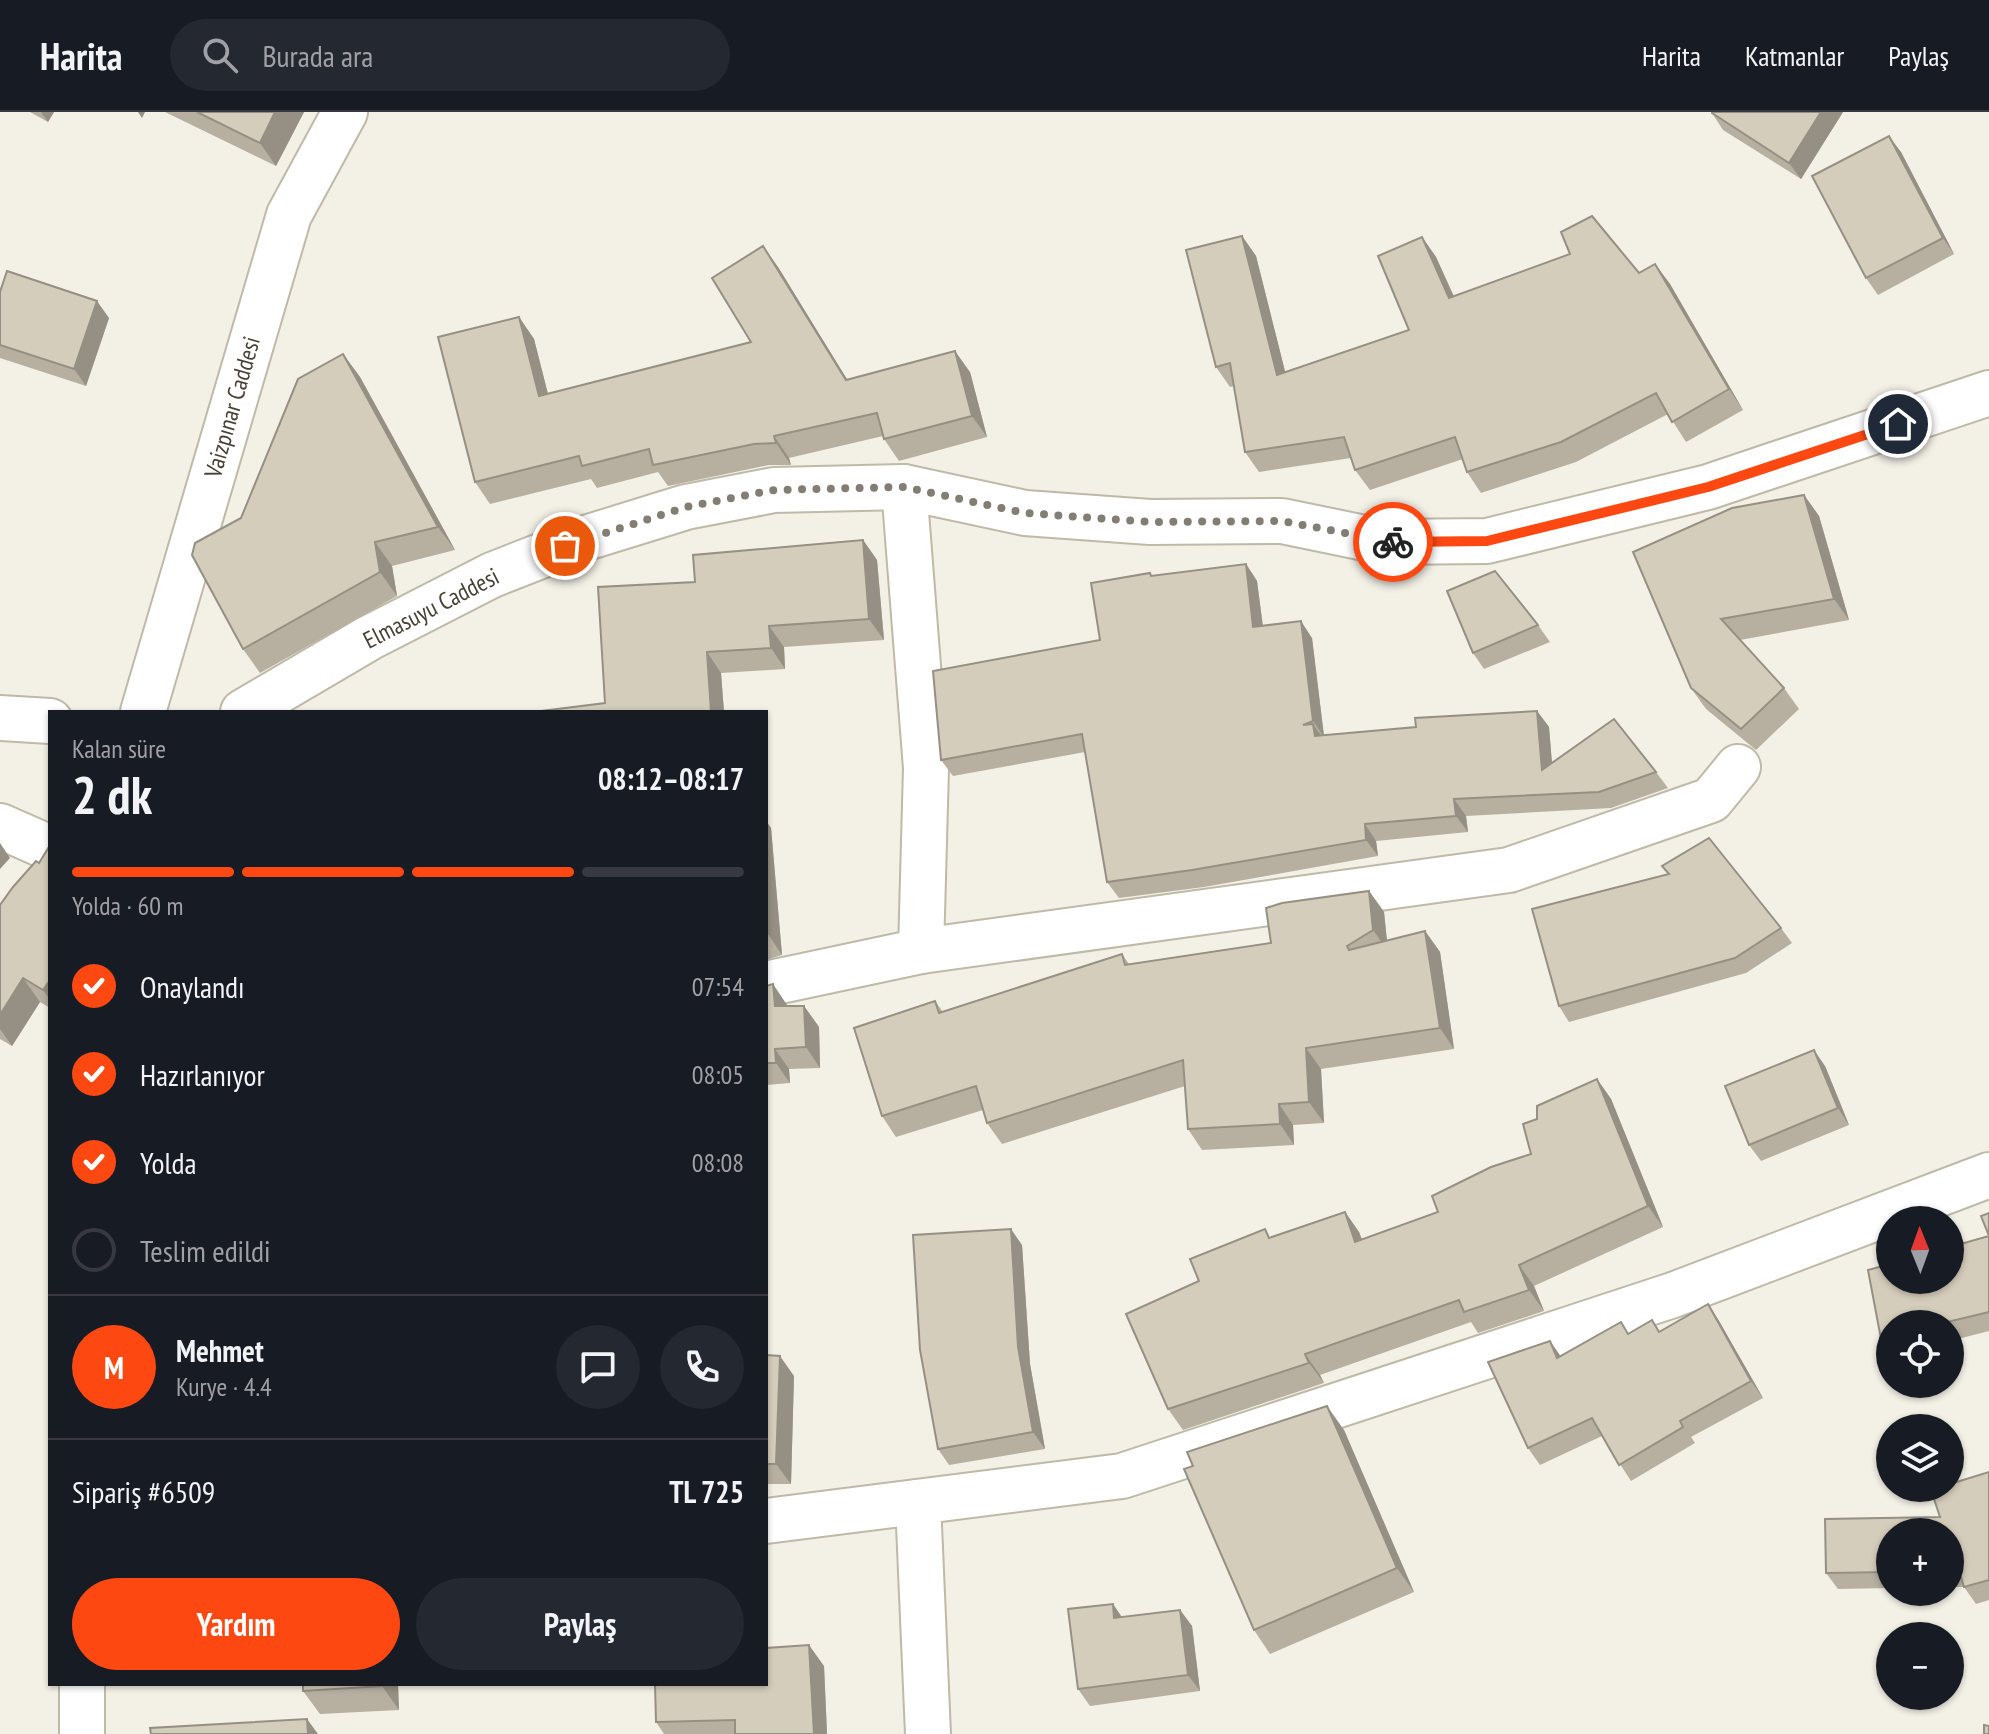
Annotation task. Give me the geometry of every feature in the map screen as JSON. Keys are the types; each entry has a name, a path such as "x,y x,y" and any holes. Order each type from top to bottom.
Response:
{"street":[{"name":"Vaizpınar Caddesi","path":"144,710 289,215 345,112"},
{"name":"Elmasuyu Caddesi","path":"246,710 369,638 492,575 589,537 686,507 774,490 904,487 1025,513 1150,522 1282,521 1384,542 1487,541 1708,487 1989,393"},
{"path":"904,487 926,768 921,951"},
{"path":"0,718 48,721"},
{"path":"768,984 921,951 1509,870 1711,800 1738,767"},
{"path":"0,826 48,849"},
{"path":"20,885 48,852"},
{"path":"768,1521 1122,1476 1673,1295 1989,1175"},
{"path":"918,1502 928,1734"},
{"path":"82,1686 82,1734"}],"building":[{"path":"197,112 275,112 260,143"},
{"path":"1712,112 1821,112 1789,163"},
{"path":"1889,136 1943,238 1866,278 1812,176"},
{"path":"1592,216 1639,273 1655,264 1729,389 1672,422 1656,393 1561,442 1467,472 1455,437 1355,470 1344,437 1245,452 1230,363 1216,367 1186,250 1242,236 1277,375 1409,330 1378,256 1422,237 1449,298 1570,254 1561,232"},
{"path":"763,246 846,380 955,351 972,416 884,439 877,413 774,436 776,443 754,444 653,465 649,449 582,466 579,456 475,482 438,337 519,317 539,396 751,342 712,278"},
{"path":"7,271 97,301 74,369 0,345 0,292"},
{"path":"343,354 438,527 375,542 380,572 243,649 192,555 195,543 241,518 298,379"},
{"path":"1804,495 1834,599 1721,619 1784,688 1741,729 1691,688 1633,552 1732,508"},
{"path":"863,540 869,619 769,626 771,648 707,652 711,710 549,710 605,703 598,587 695,582 693,555"},
{"path":"1246,564 1253,627 1301,621 1313,721 1303,725 1313,724 1315,736 1416,727 1415,718 1537,711 1542,770 1614,719 1656,772 1599,792 1454,799 1456,816 1365,824 1366,840 1107,882 1082,734 941,760 933,671 1100,640 1091,583 1150,573 1151,576"},
{"path":"1495,571 1538,625 1473,653 1447,591"},
{"path":"1709,838 1781,928 1735,958 1559,1006 1532,909 1669,874 1662,866"},
{"path":"48,848 48,983 43,990 23,978 0,1015 0,905 36,861 39,863"},
{"path":"1369,891 1373,930 1347,946 1349,950 1425,931 1440,1028 1306,1048 1309,1102 1279,1104 1280,1124 1188,1129 1183,1060 987,1123 976,1086 882,1116 854,1028 935,1001 939,1013 1122,954 1125,965 1271,943 1266,908"},
{"path":"773,984 775,1006 804,1006 806,1047 775,1049 776,1063 768,1063 768,985"},
{"path":"1814,1050 1838,1108 1749,1145 1725,1086"},
{"path":"1597,1079 1648,1206 1519,1265 1529,1290 1464,1312 1459,1300 1305,1354 1309,1363 1168,1409 1126,1314 1199,1281 1190,1259 1265,1229 1269,1238 1345,1212 1355,1242 1438,1212 1432,1196 1491,1167 1531,1154 1523,1124 1537,1119 1537,1106"},
{"path":"1989,1213 1989,1236 1981,1216"},
{"path":"1011,1229 1018,1347 1033,1432 938,1449 920,1350 913,1235"},
{"path":"1989,1236 1989,1312 1964,1318 1964,1310 1876,1310 1876,1312 1868,1270 1876,1268 1876,1294 1964,1294 1964,1243"},
{"path":"1708,1304 1751,1381 1680,1421 1683,1427 1619,1465 1592,1418 1528,1448 1488,1362 1550,1341 1557,1358 1621,1322 1628,1334 1652,1320 1659,1332"},
{"path":"768,1355 780,1356 776,1464 768,1464"},
{"path":"1327,1406 1397,1568 1254,1630 1184,1469 1193,1466 1187,1452"},
{"path":"1989,1472 1989,1580 1964,1587 1964,1518 1882,1518 1940,1517 1935,1502 1964,1502 1964,1480"},
{"path":"1876,1518 1876,1572 1826,1573 1825,1519"},
{"path":"1113,1604 1114,1618 1180,1610 1188,1675 1078,1689 1068,1609"},
{"path":"809,1645 814,1734 735,1734 735,1720 656,1722 655,1686 768,1686 768,1648"},
{"path":"303,1686 382,1686 303,1691"},
{"path":"307,1719 308,1734 151,1734 150,1728"},
{"path":"1984,1725 1989,1726 1989,1734 1984,1734"}],"way so far":[{"path":"565,546 686,507 774,490 904,487 1025,513 1150,522 1282,521 1393,542"}],"route":[{"path":"1393,542 1487,541 1708,487 1898,424"}]}
